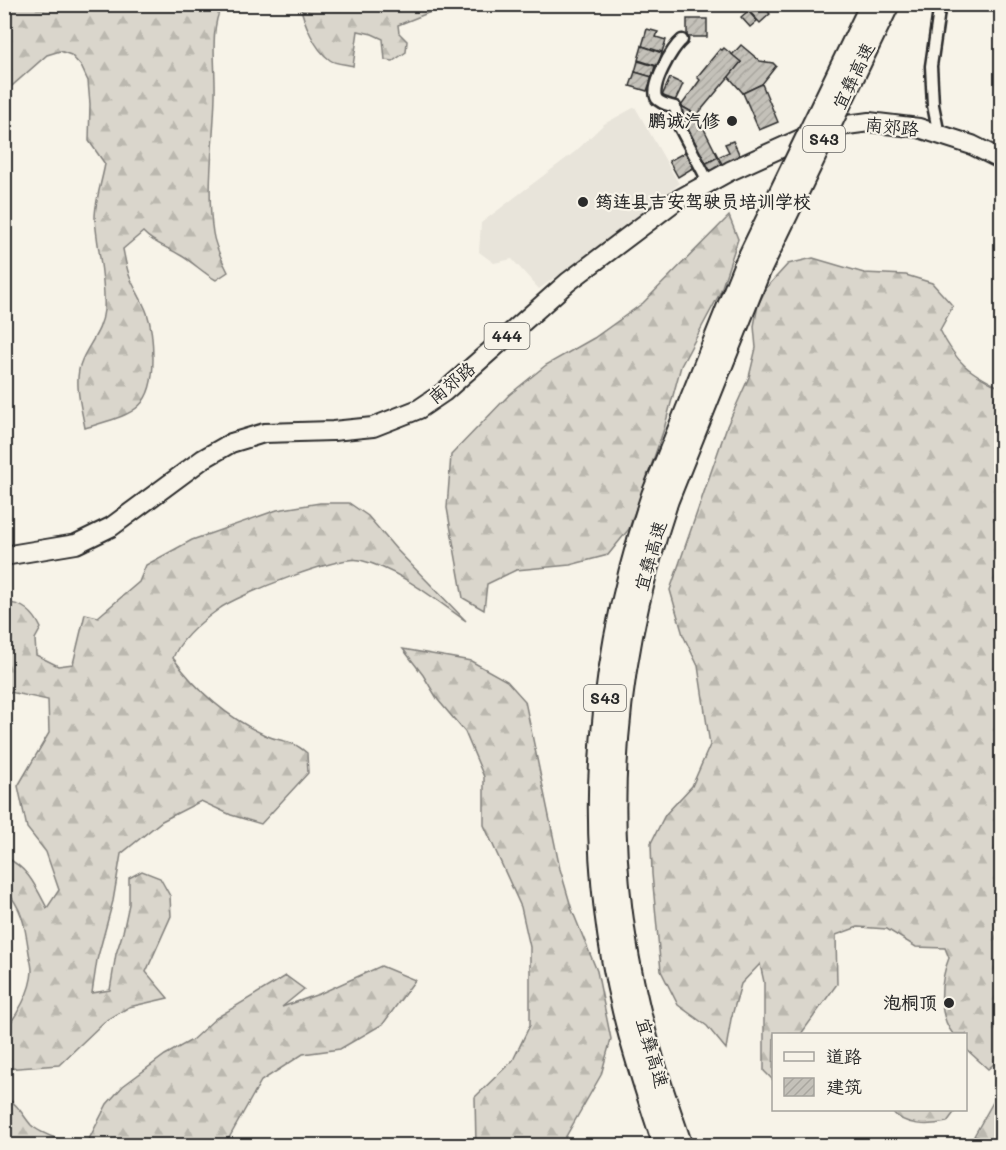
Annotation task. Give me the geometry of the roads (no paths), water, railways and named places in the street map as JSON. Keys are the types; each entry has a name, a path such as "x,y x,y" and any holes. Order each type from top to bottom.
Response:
{"highway":[{"name":"宜彝高速","path":"664,1146 631,1043 615,978 608,935 599,831 602,717 618,614 652,495 870,4"},
{"name":"宜彝高速","path":"682,1146 647,1038 626,942 617,868 615,793 619,719 633,626 656,536 751,270 889,4"}],"main road":[{"name":"南郊路","path":"4,556 76,544 85,540 111,527 202,459 231,443 264,433 373,427 419,409 444,392 568,282 674,202 730,171 825,128 869,122 919,128 972,145 1002,160"}],"street":[{"path":"939,135 933,105 931,66 940,4"},
{"path":"682,40 669,53 655,89 656,97 660,102 675,107 679,126 708,183"}],"place":[{"name":"鹏诚汽修","path":"732,121"},
{"name":"筠连县吉安驾驶员培训学校","path":"583,202"},
{"name":"泡桐顶","path":"949,1003"}]}
